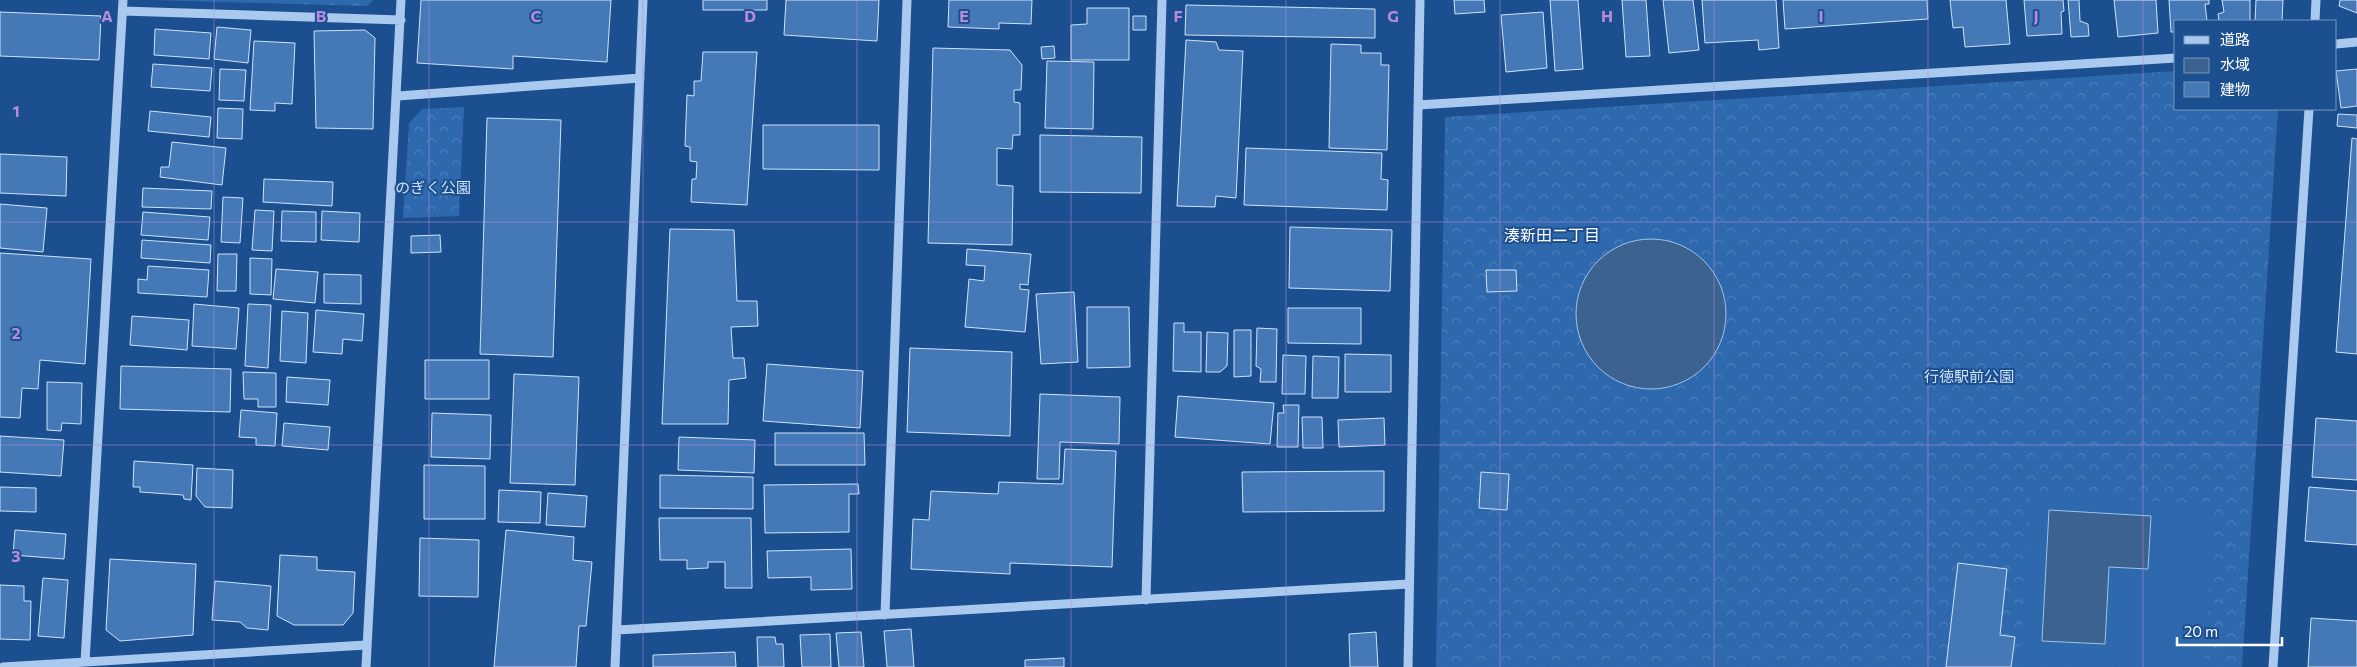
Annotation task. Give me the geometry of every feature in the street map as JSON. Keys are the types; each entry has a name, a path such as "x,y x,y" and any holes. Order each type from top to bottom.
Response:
{"street":[{"path":"85,662 123,0"},
{"path":"366,667 398,96 401,0"},
{"path":"615,667 644,0"},
{"path":"885,615 907,0"},
{"path":"1146,600 1162,0"},
{"path":"1408,667 1420,0"},
{"path":"2315,20 2316,0"},
{"path":"123,11 401,20"},
{"path":"2337,44 2357,42"},
{"path":"1418,105 2174,58"},
{"path":"398,96 640,78"},
{"path":"2272,667 2309,110"},
{"path":"617,630 1409,584"},
{"path":"3,667 366,645"}],"green space":[{"path":"151,0 373,0 367,6"},
{"name":"行徳駅前公園","path":"2174,71 2174,110 2278,110 2242,667 1436,667 1445,117"},
{"name":"のぎく公園","path":"464,107 459,216 403,218 409,123 422,109"},
{"path":"2031,493 2215,505 2204,667 2020,666"}],"water":[{"path":"1651,239 1666,240 1680,244 1693,251 1704,261 1714,272 1721,285 1725,299 1725,329 1721,343 1714,356 1704,367 1693,377 1680,384 1666,388 1651,389 1636,388 1622,384 1609,377 1598,367 1588,356 1581,343 1577,329 1576,314 1577,299 1581,285 1588,272 1598,261 1609,251 1622,244 1636,240"},
{"path":"2049,510 2151,516 2148,569 2109,567 2105,644 2042,641"}],"building":[{"path":"421,0 611,0 607,62 513,56 513,69 417,63"},
{"path":"703,0 767,0 767,10 703,10"},
{"path":"786,0 879,0 877,41 784,35"},
{"path":"949,0 1032,0 1031,24 999,23 999,29 948,27"},
{"path":"1454,0 1484,0 1485,12 1455,14"},
{"path":"1550,0 1578,0 1583,69 1555,71"},
{"path":"1622,0 1646,0 1650,56 1626,57"},
{"path":"1663,0 1693,0 1699,50 1669,53"},
{"path":"1702,0 1776,0 1779,48 1759,50 1758,40 1705,43"},
{"path":"1783,0 1927,0 1928,19 1785,29"},
{"path":"1950,0 2006,0 2010,44 1965,47 1963,27 1953,28"},
{"path":"2024,0 2063,0 2064,11 2061,12 2062,34 2027,36"},
{"path":"2068,0 2079,0 2080,21 2088,24 2089,36 2071,37"},
{"path":"2114,0 2156,0 2158,33 2118,37"},
{"path":"2169,0 2209,0 2209,4 2205,4 2207,20 2174,20 2174,32 2171,32"},
{"path":"2222,0 2250,0 2250,20 2219,20 2218,14 2224,12"},
{"path":"2256,0 2283,0 2282,20 2255,20"},
{"path":"2340,0 2357,0 2357,13 2339,6"},
{"path":"1186,5 1375,9 1375,38 1185,35"},
{"path":"1087,8 1129,8 1129,60 1071,60 1071,25 1087,24"},
{"path":"0,12 101,16 99,60 0,56"},
{"path":"1543,12 1547,68 1506,72 1501,15"},
{"path":"1133,16 1146,16 1146,30 1133,30"},
{"path":"217,27 251,30 248,63 214,59"},
{"path":"155,29 211,33 209,59 154,55"},
{"path":"365,30 375,38 373,129 316,128 314,31"},
{"path":"1186,40 1216,42 1219,50 1243,51 1236,198 1216,196 1215,207 1177,206"},
{"path":"254,41 295,43 292,104 275,103 275,111 250,110"},
{"path":"1331,44 1361,45 1361,53 1381,53 1381,65 1389,65 1387,150 1329,148"},
{"path":"1054,46 1055,58 1042,59 1041,47"},
{"path":"933,48 1010,50 1022,65 1021,90 1014,90 1014,102 1020,103 1020,135 1013,135 1012,149 997,148 997,185 1013,186 1012,245 928,243"},
{"path":"703,52 757,52 747,205 691,202 692,179 696,179 697,162 690,161 690,147 685,146 687,95 694,96 694,81 701,81"},
{"path":"1047,61 1094,62 1093,129 1045,128"},
{"path":"153,64 212,68 210,91 151,87"},
{"path":"220,69 246,70 244,101 219,100"},
{"path":"2357,69 2357,106 2341,108 2337,71"},
{"path":"218,108 243,109 242,139 217,138"},
{"path":"150,111 211,117 209,137 148,131"},
{"path":"2338,114 2357,115 2357,128 2337,126"},
{"path":"487,118 561,120 553,357 480,354"},
{"path":"763,125 879,125 879,170 763,169"},
{"path":"1040,135 1142,137 1141,193 1040,192"},
{"path":"2352,138 2357,139 2357,354 2336,352"},
{"path":"172,142 226,148 222,185 160,177 161,167 169,167"},
{"path":"1246,148 1382,153 1381,179 1388,180 1387,210 1244,205"},
{"path":"0,154 67,157 66,196 0,193"},
{"path":"264,179 333,182 332,206 263,202"},
{"path":"143,188 212,191 211,209 142,207"},
{"path":"223,197 243,198 240,243 221,242"},
{"path":"0,204 47,208 43,252 0,248"},
{"path":"255,210 274,211 272,251 252,250"},
{"path":"282,211 316,212 316,242 281,241"},
{"path":"322,211 360,213 359,242 321,240"},
{"path":"143,212 210,217 208,240 141,235"},
{"path":"1290,227 1392,230 1390,291 1289,288"},
{"path":"670,229 734,230 737,301 757,301 758,326 731,327 733,358 744,358 746,378 729,380 728,424 662,424"},
{"path":"440,235 441,252 411,253 411,236"},
{"path":"142,240 211,245 210,263 141,258"},
{"path":"967,249 1031,254 1028,285 1020,284 1020,289 1029,290 1025,332 965,327 969,279 984,281 985,266 966,265"},
{"path":"0,253 91,259 85,364 40,360 38,389 22,388 20,418 0,417"},
{"path":"218,254 237,254 236,291 217,291"},
{"path":"250,258 272,259 271,295 250,294"},
{"path":"148,266 209,270 207,297 138,293 138,279 147,280"},
{"path":"276,269 318,272 315,303 273,299"},
{"path":"1486,270 1516,270 1517,291 1487,292"},
{"path":"324,274 361,275 361,304 324,303"},
{"path":"1074,292 1078,362 1041,364 1036,294"},
{"path":"194,304 239,308 236,349 192,346"},
{"path":"248,304 271,305 268,368 245,366"},
{"path":"1087,307 1129,307 1130,367 1087,368"},
{"path":"1288,308 1361,308 1361,344 1288,343"},
{"path":"316,310 364,314 362,341 343,339 342,354 313,352"},
{"path":"282,311 308,313 306,363 280,361"},
{"path":"132,316 189,320 187,350 130,345"},
{"path":"1174,323 1184,323 1184,332 1201,332 1201,372 1173,371"},
{"path":"1257,328 1277,329 1276,382 1260,382 1261,369 1256,366"},
{"path":"1234,330 1251,330 1251,376 1234,377"},
{"path":"1207,332 1228,333 1227,366 1220,372 1206,372"},
{"path":"910,348 1012,352 1010,436 907,432"},
{"path":"1345,354 1391,355 1391,392 1345,392"},
{"path":"1283,355 1306,356 1305,394 1282,394"},
{"path":"1313,356 1339,357 1338,398 1312,398"},
{"path":"425,360 489,360 489,399 425,399"},
{"path":"767,364 863,371 860,428 763,421"},
{"path":"121,366 231,369 230,412 120,409"},
{"path":"243,372 276,373 276,407 258,407 258,399 244,399"},
{"path":"514,374 579,377 575,485 510,483"},
{"path":"287,377 330,380 328,405 286,402"},
{"path":"47,382 82,383 81,424 62,423 61,431 47,430"},
{"path":"1040,394 1120,397 1119,444 1060,442 1059,479 1037,479"},
{"path":"1178,396 1274,403 1270,444 1175,437"},
{"path":"1283,405 1299,405 1298,447 1277,447 1278,413 1284,413"},
{"path":"241,410 277,413 275,446 256,445 256,438 239,437"},
{"path":"432,413 491,415 490,459 431,457"},
{"path":"1302,417 1322,417 1323,448 1303,448"},
{"path":"1384,418 1385,445 1339,447 1338,420"},
{"path":"2316,418 2357,421 2357,480 2312,477"},
{"path":"284,423 330,427 328,450 282,446"},
{"path":"775,433 864,433 865,465 775,465"},
{"path":"0,436 64,440 61,476 0,472"},
{"path":"679,437 755,440 754,473 678,470"},
{"path":"1065,449 1116,451 1112,567 1010,563 1010,574 911,569 913,519 929,520 931,491 998,494 999,482 1063,484"},
{"path":"134,461 193,465 191,500 184,499 183,495 140,492 140,487 133,487"},
{"path":"424,465 485,466 485,519 424,519"},
{"path":"197,468 233,470 232,508 205,507 196,496"},
{"path":"1384,471 1384,511 1243,512 1242,472"},
{"path":"1481,472 1509,474 1507,510 1479,508"},
{"path":"660,475 753,477 753,509 660,508"},
{"path":"858,484 859,494 849,494 849,532 765,533 764,485"},
{"path":"0,487 36,488 36,512 0,511"},
{"path":"2309,487 2357,491 2357,545 2305,541"},
{"path":"499,490 541,492 540,523 498,522"},
{"path":"548,493 587,496 585,527 546,525"},
{"path":"659,518 751,518 752,588 725,588 725,562 708,562 708,568 687,569 687,560 660,560"},
{"path":"15,530 66,534 64,559 13,555"},
{"path":"506,530 574,537 573,560 592,562 586,626 579,626 576,667 494,667"},
{"path":"420,538 479,540 478,597 419,596"},
{"path":"851,549 852,589 811,590 811,577 768,578 767,551"},
{"path":"280,555 317,557 317,570 355,572 353,613 343,625 294,625 277,616"},
{"path":"110,559 196,564 193,635 120,641 106,630"},
{"path":"1958,563 2007,569 2000,635 2015,637 2011,667 1946,667"},
{"path":"43,578 68,580 64,638 38,636"},
{"path":"215,581 271,586 268,630 247,628 240,622 212,620"},
{"path":"0,585 24,586 24,601 31,601 30,640 0,639"},
{"path":"2311,618 2357,621 2357,667 2308,667"},
{"path":"911,629 914,667 887,667 884,631"},
{"path":"861,632 864,667 839,667 836,633"},
{"path":"1376,632 1378,667 1350,667 1349,634"},
{"path":"830,634 831,667 802,667 800,635"},
{"path":"757,637 775,637 776,644 783,644 784,667 758,667"},
{"path":"735,652 736,667 653,667 653,655"},
{"path":"1064,658 1064,667 1025,667 1025,660"}],"district":[{"name":"湊新田二丁目","path":"1552,234"}]}
